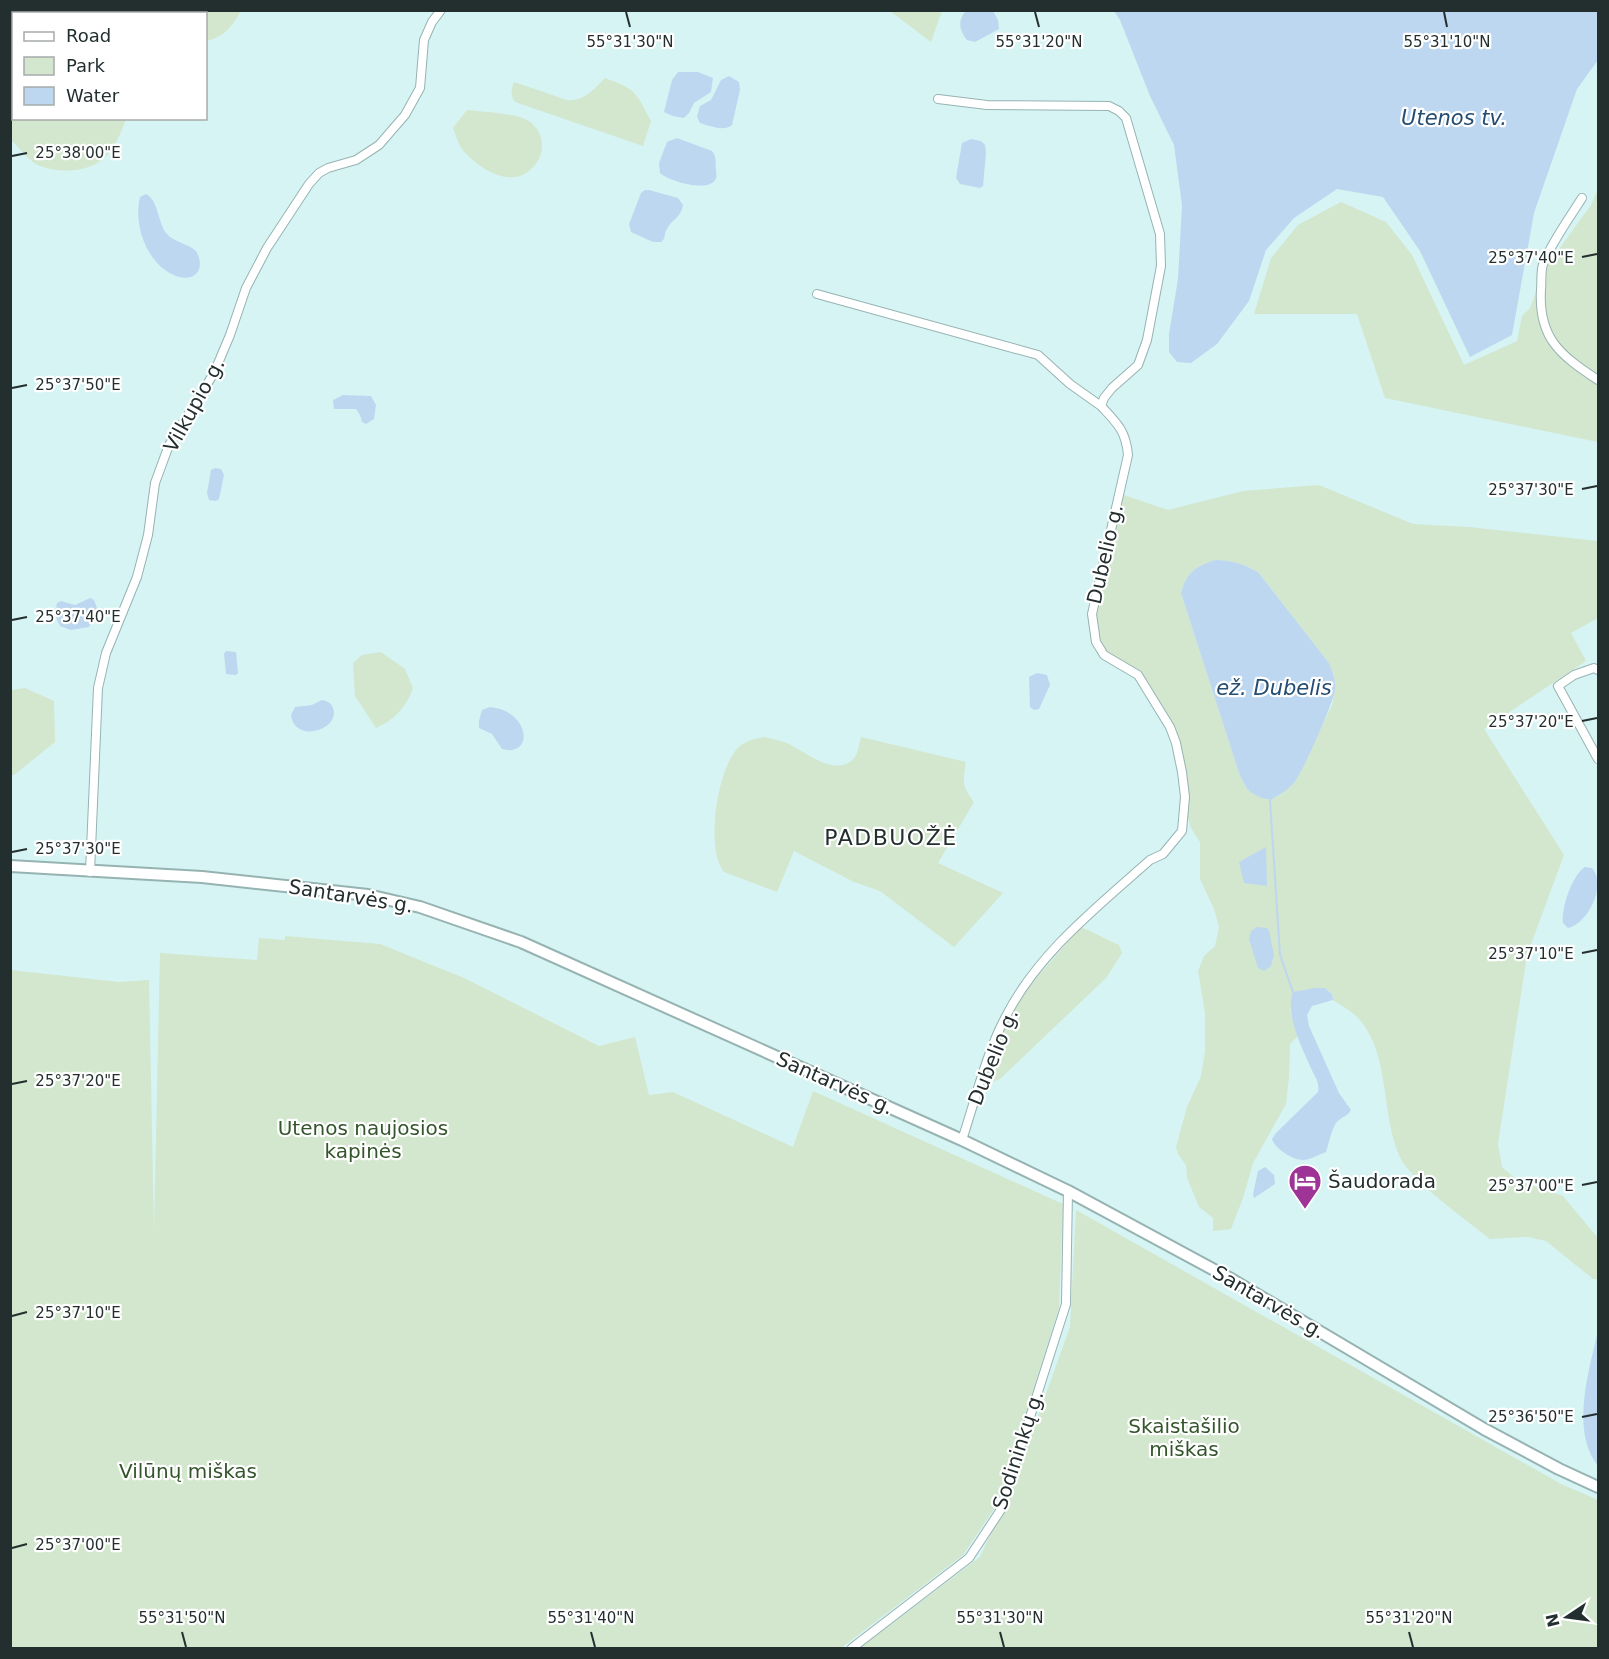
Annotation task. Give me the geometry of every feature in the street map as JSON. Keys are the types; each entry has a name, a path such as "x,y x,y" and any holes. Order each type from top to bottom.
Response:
{"main road":[{"name":"Santarvės g.","path":"10,866 202,877 368,895 420,907 521,942 962,1140 1068,1191 1231,1279 1484,1429 1559,1469 1599,1486"}],"street":[{"name":"Vilkupio g.","path":"90,872 98,688 106,653 137,577 148,535 155,483 169,446 214,373 246,288 267,248 309,184 319,173 356,160 378,145 405,115 420,88 424,40 432,22 441,10"},
{"path":"938,99 987,105 1108,106 1119,111 1126,118 1160,234 1161,266 1147,340 1138,365 1112,388 1101,406"},
{"path":"1582,198 1543,263 1540,306 1542,320 1551,341 1563,354 1599,380"},
{"name":"Dubelio g.","path":"817,294 1038,355 1070,384 1101,406 1122,429 1127,442 1128,455 1092,614 1096,642 1104,655 1138,675 1170,727 1182,772 1185,797 1182,831 1163,854 1150,861 1082,920 1041,965 1018,997 997,1034 962,1140"},
{"path":"1599,670 1594,668 1574,675 1558,686 1599,759"},
{"name":"Sodininkų g.","path":"852,1648 969,1558 1000,1512 1066,1304 1068,1191"}],"green space":[{"path":"93,10 241,11 227,30 218,37 207,41 207,12 90,12"},
{"path":"890,11 942,11 931,42"},
{"path":"12,25 12,120 126,120 113,147 101,161 74,170 55,170 38,165 11,140"},
{"path":"605,78 629,89 642,103 651,121 643,146 515,102 512,94 514,82 567,100 579,99"},
{"path":"467,110 498,113 527,120 538,130 541,137 542,151 536,164 522,175 513,177 494,173 476,163 461,147 453,128"},
{"path":"1598,189 1598,442 1385,398 1357,314 1254,314 1271,258 1298,225 1341,202 1386,222 1412,255 1464,365 1517,341 1522,316 1530,308 1546,267 1591,205"},
{"path":"1319,485 1413,524 1469,527 1598,541 1598,618 1571,633 1586,661 1484,729 1564,855 1527,955 1498,1144 1502,1167 1518,1181 1563,1196 1598,1238 1598,1279 1593,1279 1546,1241 1528,1237 1490,1239 1440,1200 1414,1176 1399,1155 1393,1139 1381,1066 1369,1033 1359,1019 1333,1000 1332,994 1325,988 1301,990 1290,1010 1298,1036 1290,1044 1286,1104 1253,1163 1231,1229 1213,1231 1213,1218 1199,1207 1187,1178 1186,1165 1176,1147 1187,1107 1201,1076 1205,1052 1205,1013 1198,971 1204,956 1215,946 1219,927 1214,909 1200,879 1200,842 1191,828 1187,814 1174,727 1140,671 1109,655 1099,640 1096,607 1124,495 1168,510 1243,491","holes":["1221,560 1237,563 1258,572 1329,663 1334,675 1335,688 1332,705 1295,782 1280,795 1269,800 1250,791 1239,773 1181,593 1186,580 1193,571 1208,562"]},
{"path":"381,652 405,669 413,688 399,713 376,728 355,696 353,663 362,655"},
{"path":"25,688 54,701 55,742 14,775 11,775 11,690"},
{"path":"765,737 784,742 816,760 834,765 842,765 853,760 861,737 966,762 964,783 974,802 938,863 1003,893 954,947 880,891 854,882 794,851 777,892 724,872 718,861 714,829 723,775 729,761 742,744"},
{"path":"1081,927 1119,945 1122,953 1106,978 1000,1079 984,1085 1009,1016 1025,991"},
{"name":"Vilūnų miškas","path":"285,936 380,944 464,978 599,1046 635,1037 649,1095 673,1092 793,1147 813,1091 1063,1204 1059,1308 996,1506 963,1555 841,1648 11,1648 11,970 119,982 149,980 154,1232 160,953 257,960 259,938 285,940"},
{"name":"Skaistašilio miškas","path":"1076,1210 1561,1484 1598,1500 1598,1648 860,1648 980,1557 1015,1480 1070,1327"}],"water":[{"path":"993,11 998,20 999,29 975,42 967,40 960,23 965,12"},
{"name":"Utenos tv.","path":"1114,11 1598,11 1598,60 1577,89 1534,213 1512,335 1470,357 1420,251 1383,197 1337,189 1294,218 1266,250 1249,301 1217,344 1191,363 1177,362 1169,352 1169,334 1178,279 1182,205 1174,145 1150,96 1120,20"},
{"path":"678,72 698,72 713,78 711,92 694,103 684,118 664,112 672,80"},
{"path":"729,76 739,82 740,90 732,125 721,128 700,123 697,117 700,106 711,100 721,80"},
{"path":"677,138 712,151 715,157 716,178 712,183 689,185 660,173 659,163 667,142"},
{"path":"971,139 981,141 985,145 983,186 980,188 960,184 956,178 962,143"},
{"path":"645,190 678,198 683,205 661,242 653,242 631,232 629,224 641,193"},
{"path":"146,194 153,201 166,233 196,251 200,263 194,276 183,278 166,271 150,254 144,243 138,208 140,197"},
{"path":"343,395 371,396 376,405 374,419 366,424 362,422 356,409 334,409 333,400"},
{"path":"221,469 224,475 219,499 216,501 209,500 207,493 211,470"},
{"name":"ež. Dubelis","path":"1215,560 1237,563 1258,572 1329,663 1334,676 1333,698 1303,767 1293,784 1270,800 1250,791 1239,773 1181,593 1186,580 1193,571"},
{"path":"90,598 94,600 97,608 89,627 71,630 60,626 55,615 57,603 61,601 75,605"},
{"path":"226,651 236,652 238,673 236,675 226,674 224,654"},
{"path":"1037,673 1047,675 1050,685 1039,709 1034,710 1030,707 1029,677"},
{"path":"322,700 329,702 334,716 324,728 308,731 294,724 291,715 295,707 312,705"},
{"path":"490,707 504,710 520,724 523,741 519,747 512,750 502,749 492,734 479,728 482,710"},
{"path":"1266,847 1267,886 1244,883 1239,862"},
{"path":"1585,867 1592,868 1596,875 1596,893 1588,912 1575,925 1568,928 1563,923 1566,901 1576,877"},
{"path":"1257,927 1267,928 1269,931 1274,955 1271,966 1264,971 1258,968 1249,939 1251,931"},
{"path":"1325,988 1332,994 1333,1000 1312,1006 1307,1015 1309,1026 1339,1093 1351,1110 1336,1123 1326,1152 1303,1160 1285,1153 1272,1139 1318,1092 1317,1082 1292,1020 1291,1010 1293,992"},
{"path":"1265,1167 1274,1175 1275,1184 1254,1198 1258,1171"},
{"path":"1598,1331 1598,1466 1585,1436 1583,1418 1587,1382"}],"waterway":[{"path":"1270,800 1280,955 1293,992"}],"place":[{"name":"Šaudorada","path":"1305,1210"}],"district":[{"name":"PADBUOŽĖ","path":"891,837"}],"park label":[{"name":"Utenos naujosios kapinės","path":"363,1140"}]}
